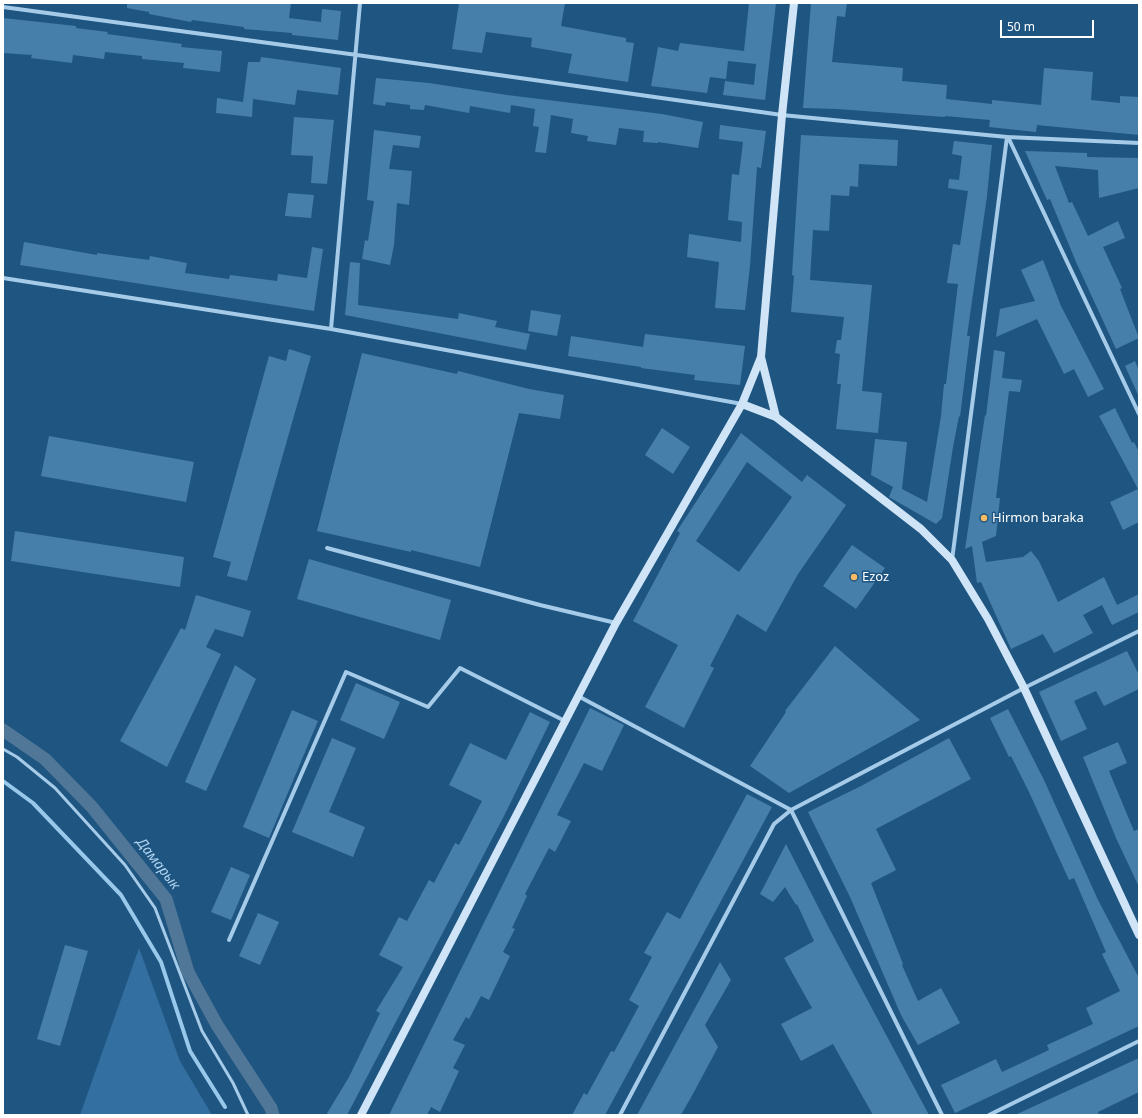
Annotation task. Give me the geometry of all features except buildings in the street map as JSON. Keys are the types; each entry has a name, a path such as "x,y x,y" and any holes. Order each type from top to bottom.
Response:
{"main road":[{"path":"361,1115 616,623 742,404 761,357 782,115 794,3"},
{"path":"761,357 776,417"},
{"path":"742,404 776,417 921,529 952,560 988,619 1024,688 1139,935"}],"street":[{"path":"331,329 360,3"},
{"path":"3,7 356,54 782,115 1007,136 1139,143"},
{"path":"1007,136 1139,414"},
{"path":"952,560 1007,136"},
{"path":"3,278 331,329 742,404"},
{"path":"326,548 540,605 616,623"},
{"path":"620,1115 774,824 791,810 1024,688 1139,631"},
{"path":"229,940 346,672 428,707 460,668 565,721"},
{"path":"578,696 791,810 942,1115"},
{"path":"989,1115 1139,1041"}],"lane":[{"path":"3,749 17,757 55,788 125,865 155,908 202,1031 233,1083 248,1115"}],"shaded area":[{"path":"139,948 180,1061 212,1115 80,1115"}],"waterway":[{"name":"Дамарык","path":"3,730 45,759 92,807 166,899 188,972 217,1025 271,1108 273,1115"},
{"path":"3,781 33,803 121,895 161,962 190,1051 225,1107"}],"place":[{"name":"Hirmon baraka","path":"984,518"},
{"name":"Ezoz","path":"854,577"}]}
